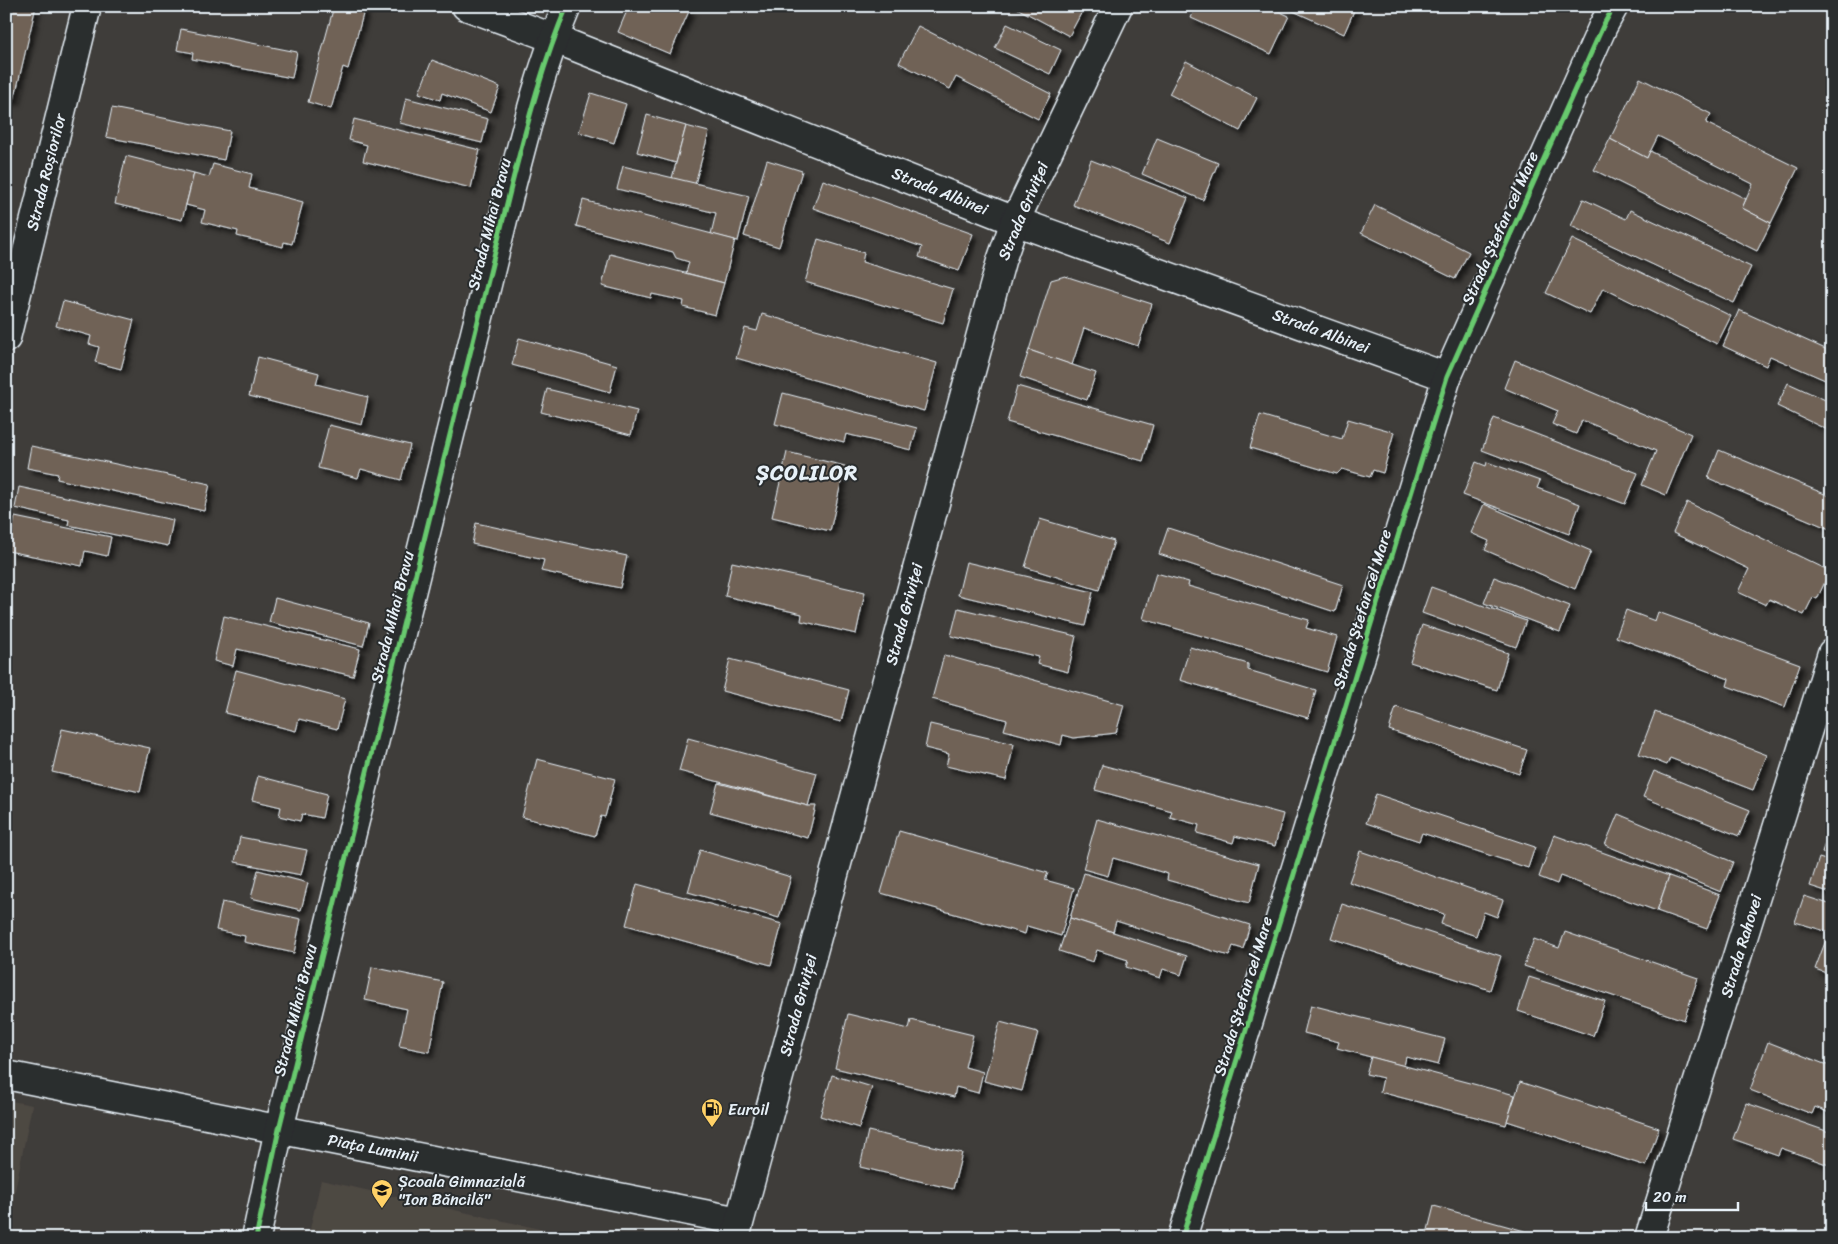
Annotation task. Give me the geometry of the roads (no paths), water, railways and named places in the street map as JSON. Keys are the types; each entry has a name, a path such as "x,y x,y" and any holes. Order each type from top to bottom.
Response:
{"street":[{"name":"Strada Roșiorilor","path":"6,338 15,260 87,6"},
{"name":"Strada Albinei","path":"466,6 553,38 1015,221 1447,377"},
{"name":"Strada Mihai Bravu","path":"256,1238 279,1129 511,187 536,89 553,38 567,6"},
{"name":"Strada Griviței","path":"737,1229 1001,261 1015,221 1118,6"},
{"name":"Strada Ștefan cel Mare","path":"1182,1238 1447,377 1599,35 1614,6"},
{"name":"Strada Rahovei","path":"1649,1238 1832,653"},
{"name":"Piața Luminii","path":"6,1074 279,1129 737,1229"}],"place":[{"name":"Euroil","path":"712,1128"},
{"name":"Școala Gimnazială \"Ion Băncilă\"","path":"382,1209"}],"district":[{"name":"ȘCOLILOR","path":"807,473"}]}
